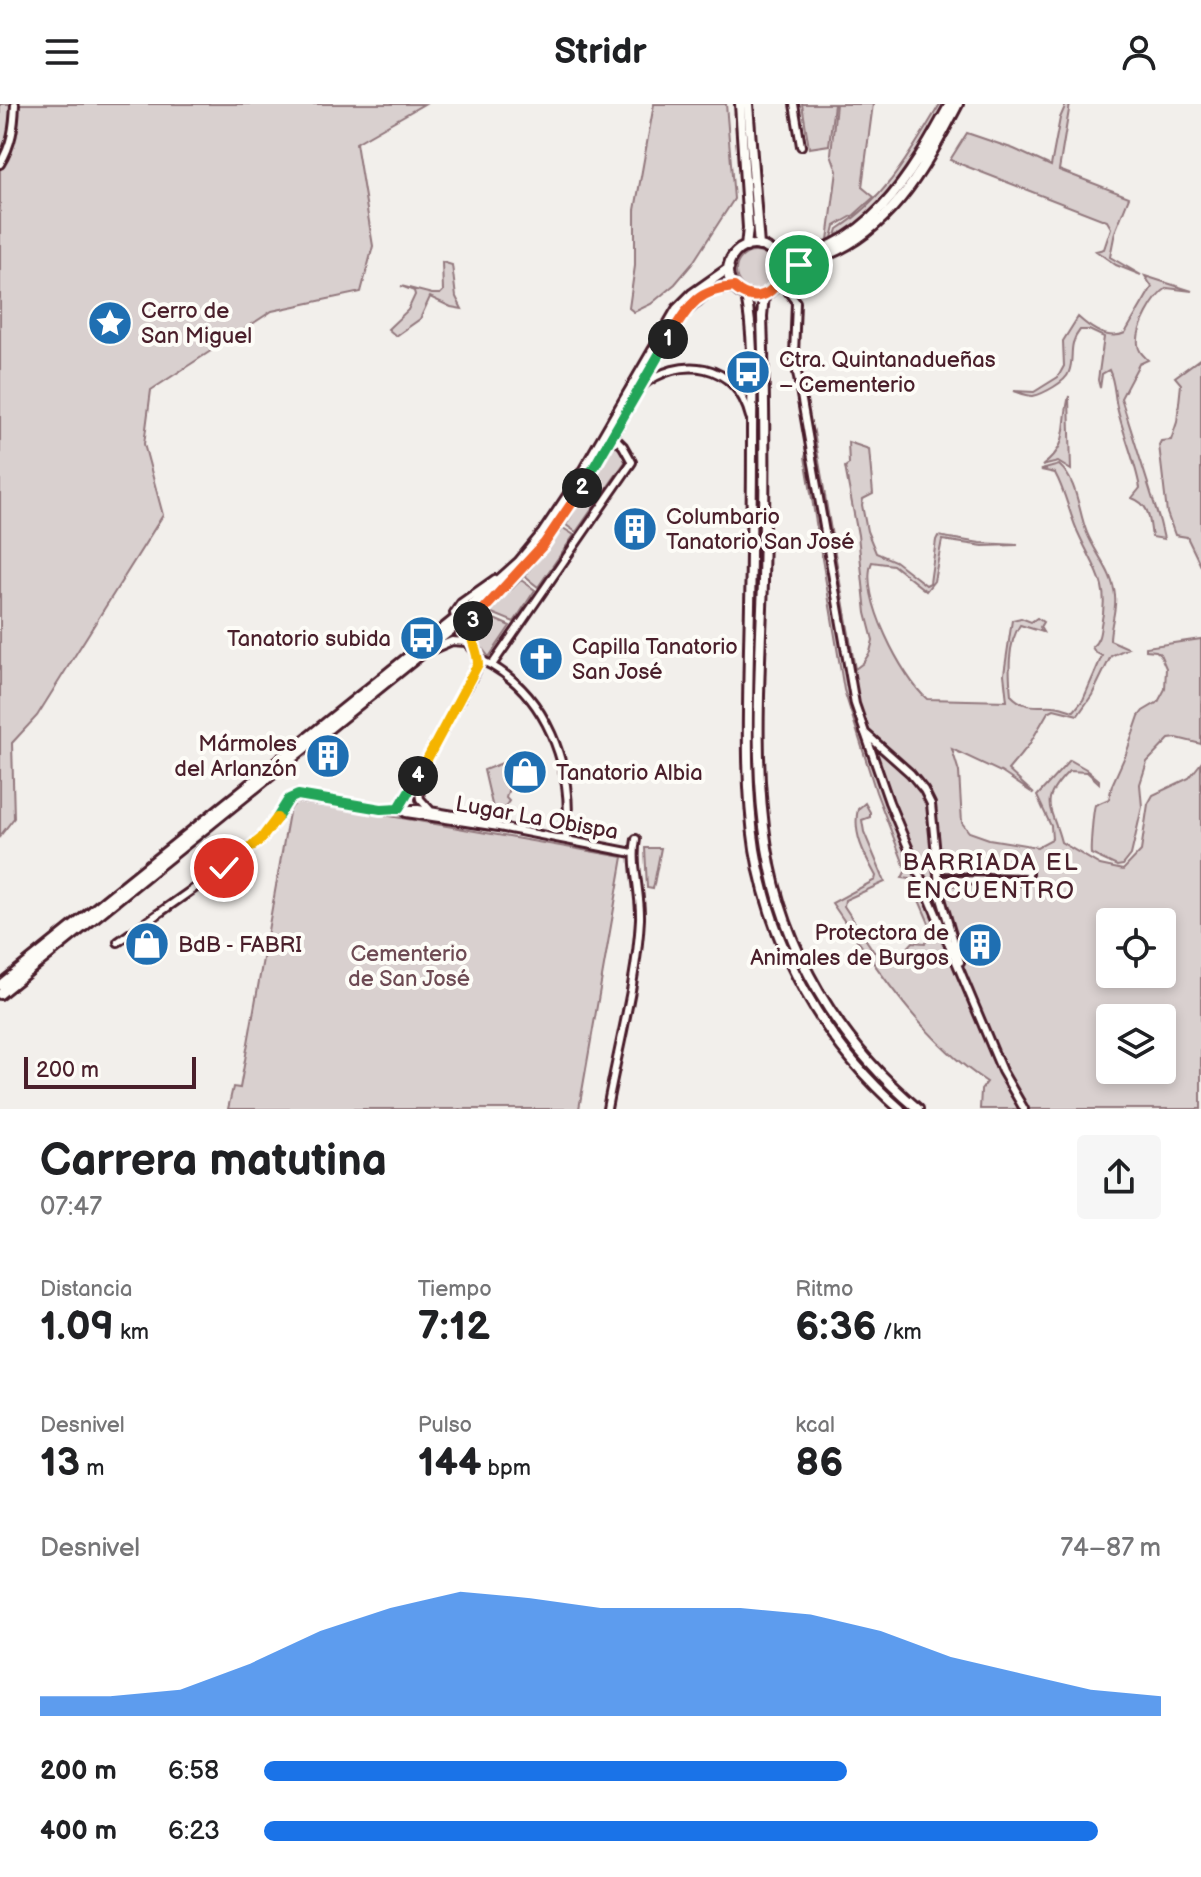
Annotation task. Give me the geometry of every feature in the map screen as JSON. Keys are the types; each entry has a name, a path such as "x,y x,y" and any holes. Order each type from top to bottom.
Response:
{"main road":[{"path":"740,104 747,213 746,247"},
{"path":"748,104 759,246"},
{"path":"777,258 800,257 825,248 878,213 908,178 950,104"},
{"path":"780,273 838,250 886,216 912,185 958,104"},
{"path":"0,994 428,651 519,562 569,494 677,309 692,294 729,268 736,253 746,247 759,246 769,250 777,258 780,273 775,286 764,295 746,296 734,287 729,268"},
{"path":"0,985 453,624 500,592 554,532 690,307 709,290 734,287"},
{"path":"764,295 760,718 761,794 766,843 784,915 805,966 837,1021 875,1068 918,1109"},
{"path":"746,296 750,317 752,478 749,759 752,822 759,871 777,931 805,992 852,1061 898,1107"}],"street":[{"path":"0,164 14,133 15,104"},
{"path":"794,104 801,146"},
{"path":"787,290 796,302 793,345 802,410 811,445 845,657 864,732 889,802 1002,1071 1024,1109"},
{"path":"640,387 657,375 682,367 710,370 728,379 743,398 748,412 752,478"},
{"path":"492,665 632,462 612,435"},
{"path":"468,640 477,615 500,592"},
{"path":"453,624 468,640 479,659 473,677 399,808 489,821 499,827"},
{"path":"428,651 452,641 468,640"},
{"path":"479,659 492,665 532,700 551,733 565,772 566,839"},
{"path":"864,732 924,790 934,816 940,895 957,948 960,972"},
{"path":"418,775 420,799 431,811"},
{"name":"Lugar La Obispa","path":"118,942 243,854 261,839 294,796 381,809 399,808 406,813 633,853"},
{"path":"549,836 560,830 568,820"},
{"path":"607,1109 640,920 639,885 633,853 636,839"},
{"path":"938,868 1028,870 1028,881 938,880"}],"green space":[{"path":"0,104 424,104 356,143 373,246 361,292 272,311 151,390 144,444 163,515 37,716 12,743 14,818 0,836"},
{"path":"654,104 726,104 734,199 692,264 675,284 651,304 634,312 629,308 635,266 635,210"},
{"path":"802,104 834,104 829,145 809,148"},
{"path":"836,104 873,104 862,187 874,197 854,215 835,226 832,238 828,240 837,171 831,154"},
{"path":"940,104 946,104 900,180 871,213 835,239 838,229 884,189"},
{"path":"1066,104 1070,104 1059,170 1129,197 1115,232 1110,257 1141,275 1116,265 1096,251 1104,249 1111,228 1107,221 950,160 967,133 1051,166 1060,118"},
{"path":"755,252 768,258 774,271 768,284 755,290 742,284 736,271 742,258"},
{"path":"442,262 452,265 456,297 462,309 430,297 420,319 396,336 388,329 408,310 415,295 414,291 401,286 440,294 443,291"},
{"path":"1145,276 1192,291 1167,288 1152,305 1138,337 1139,349 1148,360 1139,364 1121,398 1164,539 1152,537 1146,509 1132,498 1140,488 1109,370 1102,374 1100,388 1098,380 1104,337 1089,330 1080,330 1072,346 1071,366 1064,380 1033,396 1014,391 1034,392 1058,377 1064,366 1063,341 1078,317 1106,334 1125,333 1152,287"},
{"path":"1201,358 1201,566 1187,537 1175,535 1167,513 1159,445 1161,441 1171,440 1177,422 1181,384 1175,377"},
{"path":"1069,396 1071,470 1058,462 1042,466 1061,443"},
{"path":"814,432 855,669 870,652 873,640 866,613 858,535 845,467 849,464 848,442 869,449 873,494 863,499 862,505 867,531 876,553 895,561 926,585 930,583 938,536 1018,545 983,546 942,540 934,581 926,591 893,565 872,562 869,576 871,594 885,635 906,674 927,699 1007,701 1004,674 1012,620 1021,618 1031,622 1037,618 1043,622 1040,627 1043,632 1020,625 1013,641 1011,695 1026,705 1056,706 1074,711 1083,700 1102,656 1092,647 1100,634 1103,589 1055,473 1041,470 1059,465 1070,479 1087,533 1114,587 1115,607 1110,640 1128,648 1111,656 1092,695 1078,715 1054,709 1048,712 1029,745 1008,770 1034,794 1001,772 952,749 959,772 962,823 969,832 989,839 1037,847 1052,839 1051,826 1037,796 1070,760 1086,769 1099,783 1087,772 1069,771 1053,790 1051,811 1061,842 1100,865 1123,870 1141,851 1148,804 1153,795 1189,778 1201,763 1201,1109 980,1109 981,1090 987,1082 941,1045 901,1000 832,903 875,880 858,835 858,809 865,803 870,817 862,820 864,832 885,882 845,900 844,906 874,952 903,953 913,942 925,943 934,935 910,879 902,878 906,870 876,792 844,690 805,457"},
{"path":"614,443 625,462 576,532 566,525"},
{"path":"563,528 574,535 538,587 524,576"},
{"path":"521,580 535,590 514,622 487,611"},
{"path":"485,615 510,626 489,657 477,637 478,626"},
{"path":"1201,639 1201,744 1169,739 1147,762 1140,784 1142,807 1131,855 1123,865 1117,866 1091,854 1093,814 1095,805 1109,799 1139,716 1158,702 1165,689 1166,668 1160,654 1146,650 1146,647"},
{"path":"502,763 510,784 506,798 509,801 497,818 484,770"},
{"name":"Cementerio de San José","path":"299,800 623,857 579,1109 228,1109 233,1087 240,1088 290,807"},
{"path":"645,848 661,848 653,889 647,888"}],"place":[{"name":"Cerro de San Miguel","path":"110,323"},
{"name":"Ctra. Quintanadueñas – Cementerio","path":"748,372"},
{"name":"Columbario Tanatorio San José","path":"635,529"},
{"name":"Tanatorio subida","path":"422,638"},
{"name":"Capilla Tanatorio San José","path":"541,659"},
{"name":"Mármoles del Arlanzón","path":"328,756"},
{"name":"Tanatorio Albia","path":"525,772"},
{"name":"BdB - FABRI","path":"147,944"},
{"name":"Protectora de Animales de Burgos","path":"980,945"}],"district":[{"name":"BARRIADA EL ENCUENTRO","path":"991,876"}],"route":[{"path":"224,868 261,839 294,796 389,810 399,808 476,671 479,659 470,638 474,619 531,561 554,532 683,316 709,290 716,288 734,287 746,296 764,295 778,282 780,273 799,265"}]}
